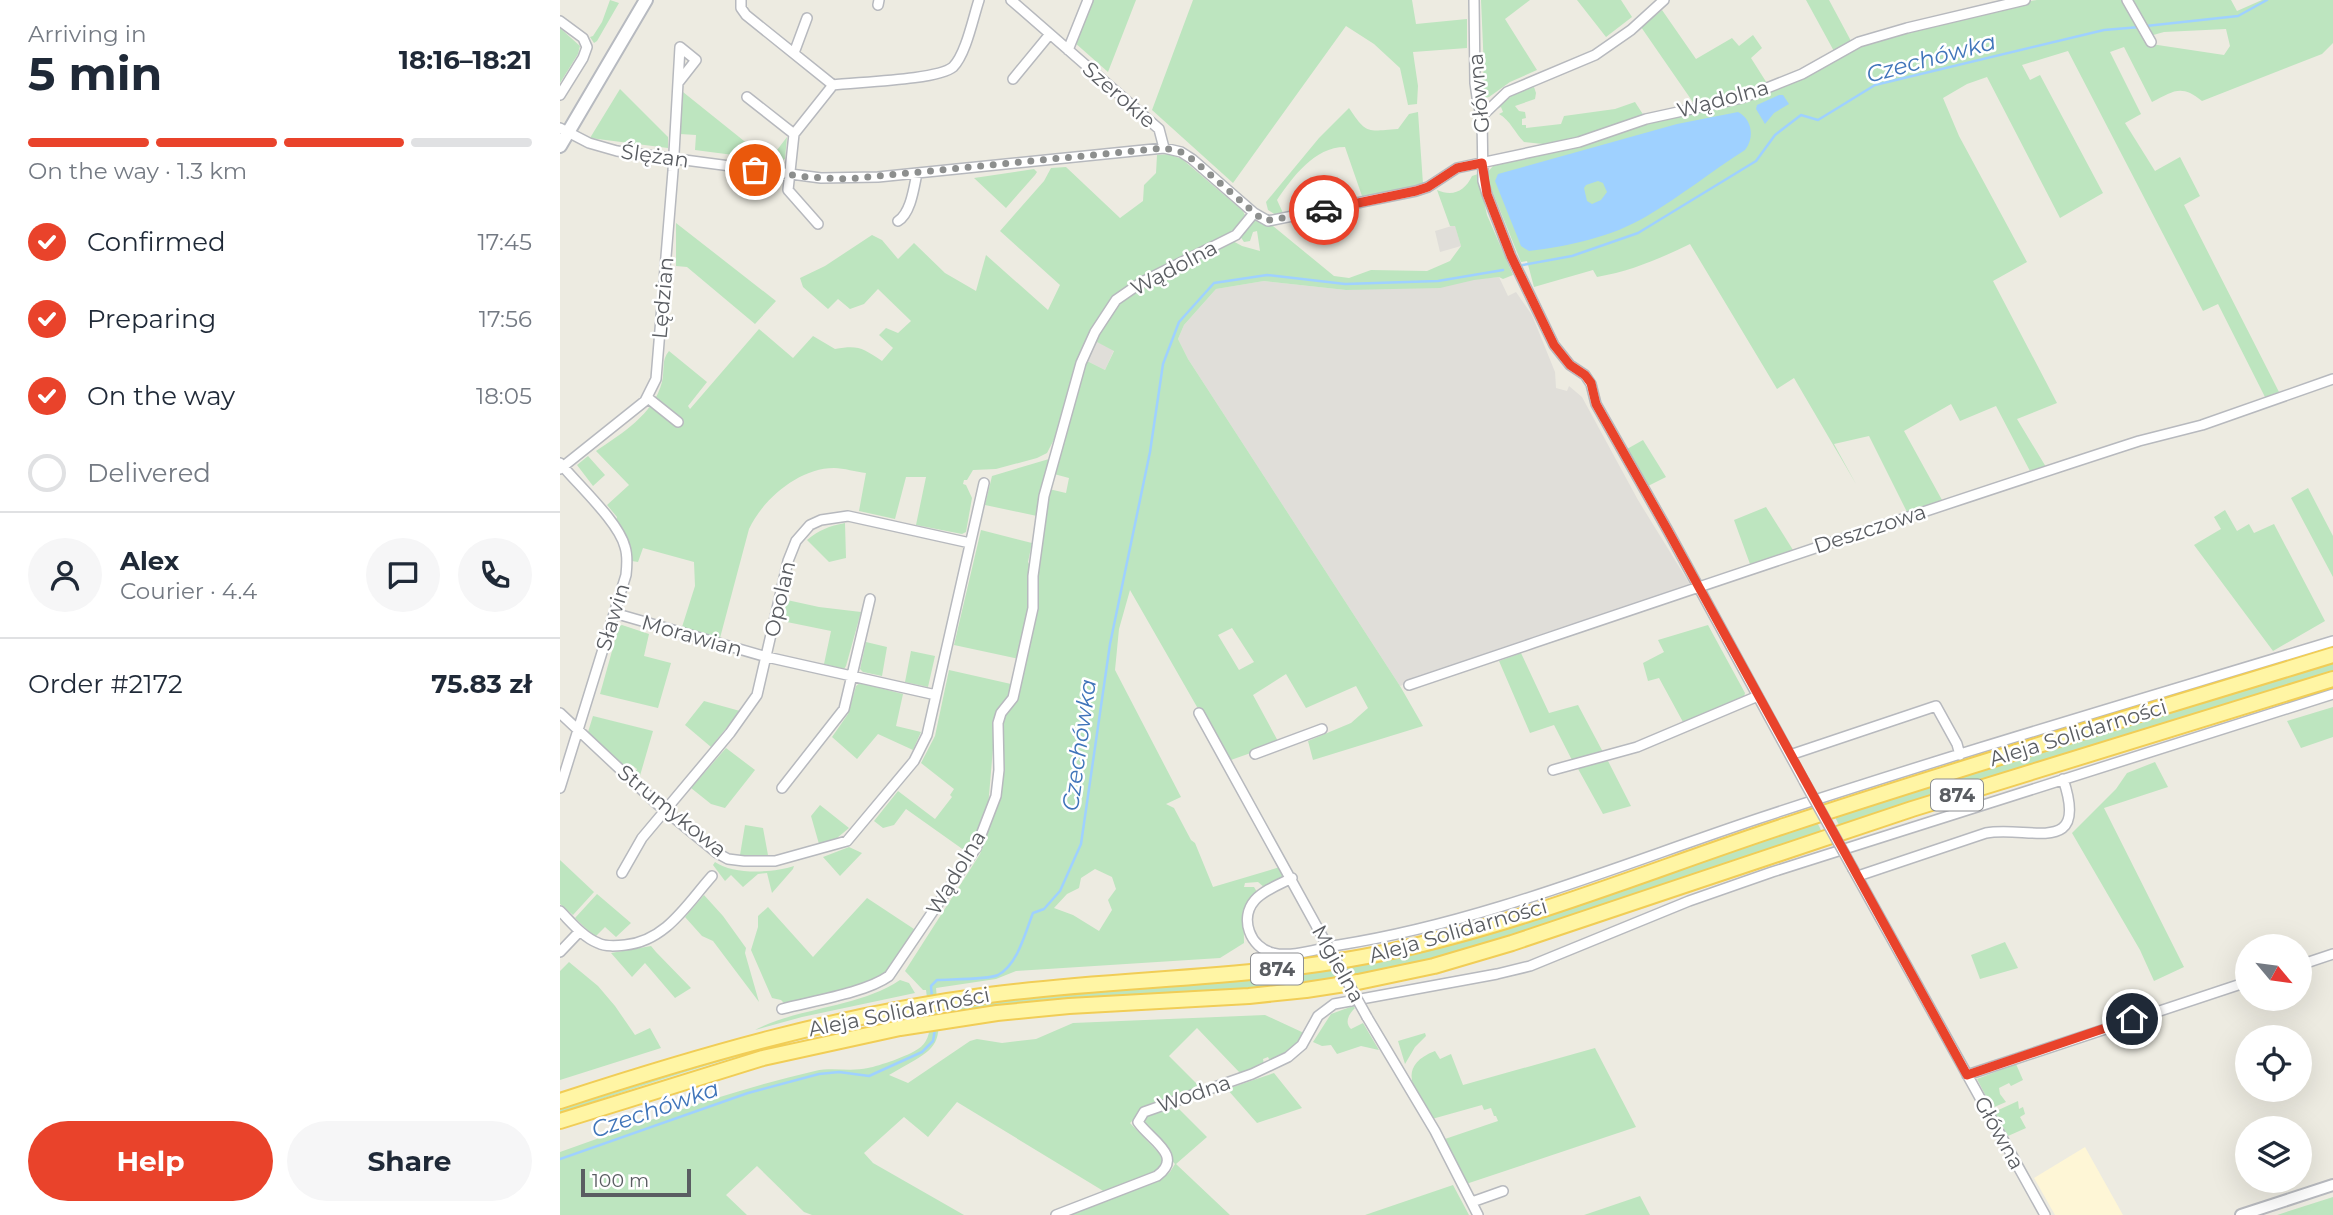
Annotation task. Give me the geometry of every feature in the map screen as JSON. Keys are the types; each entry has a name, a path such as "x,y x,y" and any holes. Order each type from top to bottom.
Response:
{"main road":[{"path":"560,146 564,130 646,0"},
{"name":"Aleja Solidarności","path":"560,1101 734,1047 896,1010 1055,988 1297,967 1366,957 1439,940 1509,920 1890,791 2333,655"},
{"name":"Aleja Solidarności","path":"560,1121 750,1062 844,1038 900,1028 1069,1006 1269,994 1359,982 1434,966 1512,943 1887,817 2333,679"}],"street":[{"path":"741,0 741,8 746,15 833,85"},
{"path":"818,224 789,193 788,174 794,134 833,85 945,72 958,58 979,0"},
{"name":"Szerokie","path":"1011,0 1159,129 1164,148 1181,152 1192,159 1254,213"},
{"path":"1068,50 1088,0"},
{"name":"Główna","path":"1474,0 1475,83 1482,116 1482,163 1487,194 1554,345 1570,365 1585,375 1591,383 1596,404 2045,1215"},
{"path":"1482,116 1507,92 1595,55 1631,30 1664,0"},
{"name":"Wądolna","path":"782,1009 864,987 889,976 976,848 996,796 999,770 998,723 1001,713 1013,698 1033,608 1033,576 1044,496 1087,348 1116,300 1142,282 1236,235 1254,213 1268,221 1428,187 1457,168 1579,142 1646,119 1742,98 1802,74 1859,42 2025,0"},
{"path":"2127,0 2151,42"},
{"path":"794,53 807,18"},
{"path":"560,20 583,38 587,50 560,95"},
{"path":"1013,79 1050,34"},
{"name":"Lędzian","path":"648,398 656,379 680,47 696,60 678,83"},
{"path":"747,97 794,134"},
{"name":"Ślężan","path":"564,130 610,150 788,174 848,179 1164,148"},
{"path":"898,221 906,212 917,173"},
{"name":"Deszczowa","path":"1409,685 1629,612 1698,586 2139,441 2202,425 2333,379"},
{"path":"561,466 648,398 678,422"},
{"name":"Sławin","path":"560,788 626,575 625,546 608,518 561,466"},
{"name":"Strumykowa","path":"560,713 664,811 720,856 731,860 775,861 841,844 855,833 919,754 927,735 984,483"},
{"name":"Opolan","path":"622,873 642,838 749,708 760,688 792,548 810,525 829,517 848,516 970,543"},
{"path":"782,788 846,703 870,599"},
{"name":"Morawian","path":"614,613 767,657 936,695"},
{"path":"1292,878 1261,894 1248,912 1248,926 1253,940 1269,952 1284,954 1351,944 1451,922 1762,818 2333,641"},
{"path":"1855,873 1986,833 2054,833 2067,822 2071,811 2063,779 2333,694"},
{"path":"1553,770 1637,747 1758,696"},
{"path":"1790,755 1936,706 1957,744 1960,755"},
{"name":"Mgielna","path":"1199,713 1367,1017 1435,1131 1479,1215"},
{"path":"1255,754 1322,729"},
{"name":"Wodna","path":"1056,1215 1157,1176 1165,1170 1168,1164 1166,1152 1138,1122 1144,1112 1252,1074 1288,1057 1298,1050 1318,1016 1334,1004 1530,966 1722,889 2063,779"},
{"path":"560,912 592,940 605,945 645,942 666,928 712,876"},
{"path":"560,952 580,931"},
{"path":"2312,961 2333,954"},
{"path":"1967,1075 2235,986"},
{"path":"2241,1215 2333,1185"},
{"path":"1472,1202 1503,1191"}],"shaded area":[{"path":"1455,225 1461,246 1440,252 1435,231"},
{"path":"1499,277 1508,296 1516,292 1532,315 1555,372 1556,388 1567,391 1569,386 1582,397 1638,500 1691,586 1400,686 1188,359 1178,339 1184,325 1216,289 1264,281 1346,290"},
{"path":"1095,341 1114,350 1105,370 1085,360"},
{"path":"2085,1147 2123,1215 2055,1215 2034,1178"}],"green space":[{"path":"610,0 619,3 594,43 590,37 602,22"},
{"path":"1089,0 1136,0 1108,72 1074,42"},
{"path":"1193,0 1412,0 1416,24 1467,19 1467,48 1413,52 1418,86 1417,104 1408,105 1400,68 1374,44 1346,26 1233,183 1152,110"},
{"path":"1481,0 1530,0 1505,19 1537,70 1484,98 1480,92 1484,69"},
{"path":"1577,0 1621,0 1632,17 1606,37"},
{"path":"1806,0 1829,0 1851,41 1835,53"},
{"path":"2037,0 2231,0 2237,11 2262,0 2333,0 2333,43 2322,54 2202,101 2188,92 2177,91 2152,102 2124,47 2110,52 2141,114 2125,123 2155,171 2180,157 2200,196 2184,205 2279,392 2265,397 2218,304 2203,311 2068,51 2022,65 2030,80 2040,75 2103,193 2060,218 1987,77 1967,84 1943,98 1959,136 2027,262 1993,281 2057,403 2017,419 2046,467 2031,473 1996,406 1960,421 1951,404 1904,431 1942,500 1907,512 1869,436 1834,444 1856,484 1794,378 1777,389 1690,244 1622,271 1597,277 1593,270 1534,287 1527,261 1521,262 1487,178 1486,174 1493,166 1612,136 1652,121 1748,100 1834,62 1863,43 1982,9","holes":["2226,29 2230,46 2224,55 2151,44 2146,37 2164,32"]},
{"path":"1662,10 1696,59 1732,38 1739,46 1753,35 1762,48 1751,58 1770,88 1697,108 1641,27"},
{"path":"560,28 580,46 560,83"},
{"path":"1534,87 1535,99 1515,106 1519,111 1525,112 1526,118 1522,119 1522,125 1526,125 1526,128 1561,124 1564,116 1615,109 1635,102 1646,119 1562,146 1524,142 1499,114 1503,112 1501,107 1497,109 1509,96"},
{"path":"620,89 668,137 668,148 590,138"},
{"path":"683,92 759,153 774,154 787,137 785,159 780,161 695,150 696,135 680,134"},
{"path":"1349,108 1364,127 1374,130 1398,129 1409,114 1418,112 1423,184 1363,199 1345,147 1334,148 1314,158 1290,182 1277,200 1283,213 1276,215 1268,210 1266,202 1319,138"},
{"path":"1168,154 1182,159 1243,211 1246,217 1232,232 1170,266 1131,283 1110,302 1082,350 1062,424 1047,453 996,469 973,470 967,480 964,480 963,484 972,498 966,532 962,534 916,525 926,477 906,477 895,519 859,511 866,473 834,468 808,473 795,479 773,497 749,529 720,638 682,627 695,586 694,562 643,548 638,562 632,561 627,537 616,520 617,517 607,505 629,485 596,451 616,438 652,404 662,382 664,362 669,351 707,382 688,406 690,409 759,329 793,358 813,336 835,349 860,349 882,361 893,348 879,335 886,328 898,333 911,321 878,289 864,304 850,309 838,299 828,309 803,287 800,278 825,266 872,235 882,240 898,259 914,243 945,273 976,291 986,255 1048,310 1060,285 1000,231 1044,181 1051,168 1066,167 1120,218 1143,201 1144,185 1156,173 1157,155"},
{"path":"1034,169 1037,172 1035,175 1006,208 974,178"},
{"path":"1478,174 1487,215 1513,275 1503,279 1499,277 1474,280 1440,288 1346,290 1264,281 1216,289 1184,325 1178,339 1188,359 1400,686 1423,726 1313,760 1308,741 1351,723 1368,708 1356,686 1306,708 1286,674 1253,695 1279,743 1228,761 1130,590 1119,629 1115,670 1181,797 1166,804 1174,808 1195,843 1213,887 1280,867 1283,879 1265,888 1258,882 1245,883 1244,887 1254,887 1257,892 1246,910 1244,943 1220,958 1016,971 996,979 936,988 939,1023 935,1043 920,1057 889,1075 908,1083 970,1041 977,1039 1002,1043 1036,1039 1073,1023 1265,1015 1304,1033 1298,1043 1281,1056 1270,1061 1268,1057 1263,1059 1264,1064 1240,1073 1197,1028 1169,1056 1200,1087 1142,1111 1130,1123 1159,1153 1164,1164 1161,1170 1105,1192 957,1102 928,1137 904,1117 864,1153 873,1163 964,1215 812,1215 804,1212 757,1166 726,1195 747,1215 560,1215 560,1152 686,1108 783,1079 821,1070 862,1069 879,1065 908,1055 924,1044 930,1022 926,990 905,971 980,854 997,804 1001,720 1016,699 1049,489 1066,493 1069,478 1054,474 1085,360 1105,370 1114,351 1095,341 1117,305 1128,296 1184,268 1231,240 1260,251 1257,231 1253,232 1250,241 1244,242 1240,236 1253,220 1273,226 1334,276 1349,278 1371,270 1427,271 1450,261 1461,246 1455,226 1450,226 1437,190 1448,193 1458,191 1466,186 1472,176","holes":["1232,628 1254,662 1239,670 1218,635","1095,869 1112,877 1116,889 1108,900 1112,910 1099,931 1073,915 1054,908 1067,894 1079,888 1081,878"]},
{"path":"676,223 776,301 755,324 687,267 676,266"},
{"path":"1643,440 1666,477 1648,486 1627,449"},
{"path":"588,456 605,475 593,486 577,465"},
{"path":"1049,459 1037,516 985,505 992,476"},
{"path":"2308,488 2333,536 2333,577 2291,498"},
{"path":"1766,507 1793,550 1750,564 1734,520"},
{"path":"2225,510 2237,531 2249,524 2254,533 2274,524 2325,621 2273,651 2194,545 2221,529 2214,517"},
{"path":"845,523 846,558 829,562 807,540 824,529"},
{"path":"981,530 1032,543 1028,562 1028,616 1019,659 954,645"},
{"path":"787,600 861,612 844,669 824,664 831,631 782,621"},
{"path":"1708,625 1745,693 1744,697 1683,722 1659,678 1648,681 1643,663 1664,652 1658,640"},
{"path":"619,626 649,634 644,656 671,663 658,708 600,694"},
{"path":"866,642 887,647 882,676 860,669"},
{"path":"911,651 935,656 928,687 905,682"},
{"path":"1521,653 1549,713 1578,705 1604,754 1573,762 1554,725 1530,733 1499,661"},
{"path":"2333,660 2333,675 1840,827 1834,815"},
{"path":"949,670 1011,684 995,725 988,807 968,853 906,809 894,825 883,828 874,821 898,791 935,819 952,797 950,795 954,789 921,763 935,736"},
{"path":"860,683 903,694 896,726 921,732 913,750 878,734 857,759 832,737 848,714 856,686"},
{"path":"704,701 740,711 711,747 685,725"},
{"path":"2333,707 2333,737 2301,748 2287,721"},
{"path":"593,716 653,731 639,779 634,774 637,769 633,766 629,770 590,736 588,732"},
{"path":"726,748 755,770 725,808 711,804 691,788"},
{"path":"1608,761 1631,806 1603,814 1577,767"},
{"path":"2155,762 2168,787 2104,808 2184,967 2154,981 2140,950 2072,833 2116,789 2127,773"},
{"path":"820,805 849,828 837,838 819,844 811,816"},
{"path":"1816,820 1823,834 1439,961 1293,987 1175,995 1091,997 952,1012 951,1005 992,1000 1333,968"},
{"path":"745,825 763,828 768,855 740,855"},
{"path":"849,847 862,853 840,876 823,857"},
{"path":"560,860 594,892 573,915 560,904"},
{"path":"715,862 742,871 775,870 794,866 772,893 767,873 758,874 743,887 731,875 725,881 713,865"},
{"path":"597,894 631,923 616,937 605,927 595,937 575,918"},
{"path":"704,895 746,948 745,953 759,1002 713,941 702,936 685,917"},
{"path":"867,898 917,931 890,972 868,983 786,1005 781,1000 772,998 751,950 758,927 758,916 768,907 813,957"},
{"path":"2005,942 2018,968 1980,979 1971,955"},
{"path":"651,946 691,988 675,998 645,963 632,977 611,953"},
{"path":"569,962 598,986 635,1035 650,1028 661,1048 560,1080 560,971"},
{"path":"900,980 909,983 915,993 755,1030 790,1016 866,996"},
{"path":"1353,1006 1355,1008 1348,1018 1349,1026 1351,1029 1363,1023 1379,1050 1361,1046 1337,1054 1331,1045 1322,1046 1313,1042 1331,1014"},
{"path":"906,1012 907,1018 775,1046 560,1113 560,1106 703,1060"},
{"path":"1425,1033 1426,1036 1415,1047 1405,1064 1398,1041"},
{"path":"1595,1048 1636,1127 1466,1184 1442,1140 1498,1121 1491,1108 1484,1110 1482,1105 1432,1119 1412,1081 1415,1065 1422,1057 1435,1051 1440,1059 1451,1054 1463,1085"},
{"path":"2016,1064 2023,1080 1999,1088 2006,1102 1992,1108 1977,1079"},
{"path":"1274,1073 1302,1108 1257,1123 1227,1089"},
{"path":"2018,1101 2019,1109 2023,1107 2025,1114 2020,1117 2026,1128 2008,1136 1994,1112"},
{"path":"1174,1104 1207,1137 1176,1164 1230,1215 1066,1215 1160,1180 1170,1172 1175,1164 1142,1127 1142,1117"},
{"path":"1453,1185 1469,1215 1365,1215"},
{"path":"1640,1196 1650,1215 1584,1215 1590,1213"},
{"path":"2333,1197 2333,1215 2277,1215"}],"water":[{"path":"1783,95 1789,104 1774,113 1765,124 1756,109 1757,105"},
{"path":"1738,112 1749,124 1751,135 1745,150 1634,223 1590,240 1529,251 1521,246 1495,181 1498,174 1677,124","holes":["1598,181 1603,183 1607,192 1601,200 1592,204 1587,201 1584,188 1586,185"]}],"waterway":[{"name":"Czechówka","path":"2146,26 2238,16 2267,0"},
{"name":"Czechówka","path":"1523,265 1572,256 1638,233 1756,161 1775,135 1801,115 1818,120 1875,85 2104,30 2140,27"},
{"name":"Czechówka","path":"932,998 931,986 937,980 986,978 1005,970 1020,947 1033,913 1044,909 1060,891 1081,844 1110,644 1150,452 1163,364 1179,322 1214,283 1267,275 1345,284 1438,281 1503,270"},
{"name":"Czechówka","path":"560,1159 748,1093 819,1074 839,1072 869,1076 922,1052 933,1041 935,1029"}],"way so far":[{"path":"755,170 848,179 1164,148 1181,152 1192,159 1263,220 1324,210"}],"route":[{"path":"1324,210 1416,191 1428,187 1457,168 1482,163 1487,194 1511,256 1554,345 1570,365 1585,375 1591,383 1596,404 1967,1075 2132,1019"}]}
